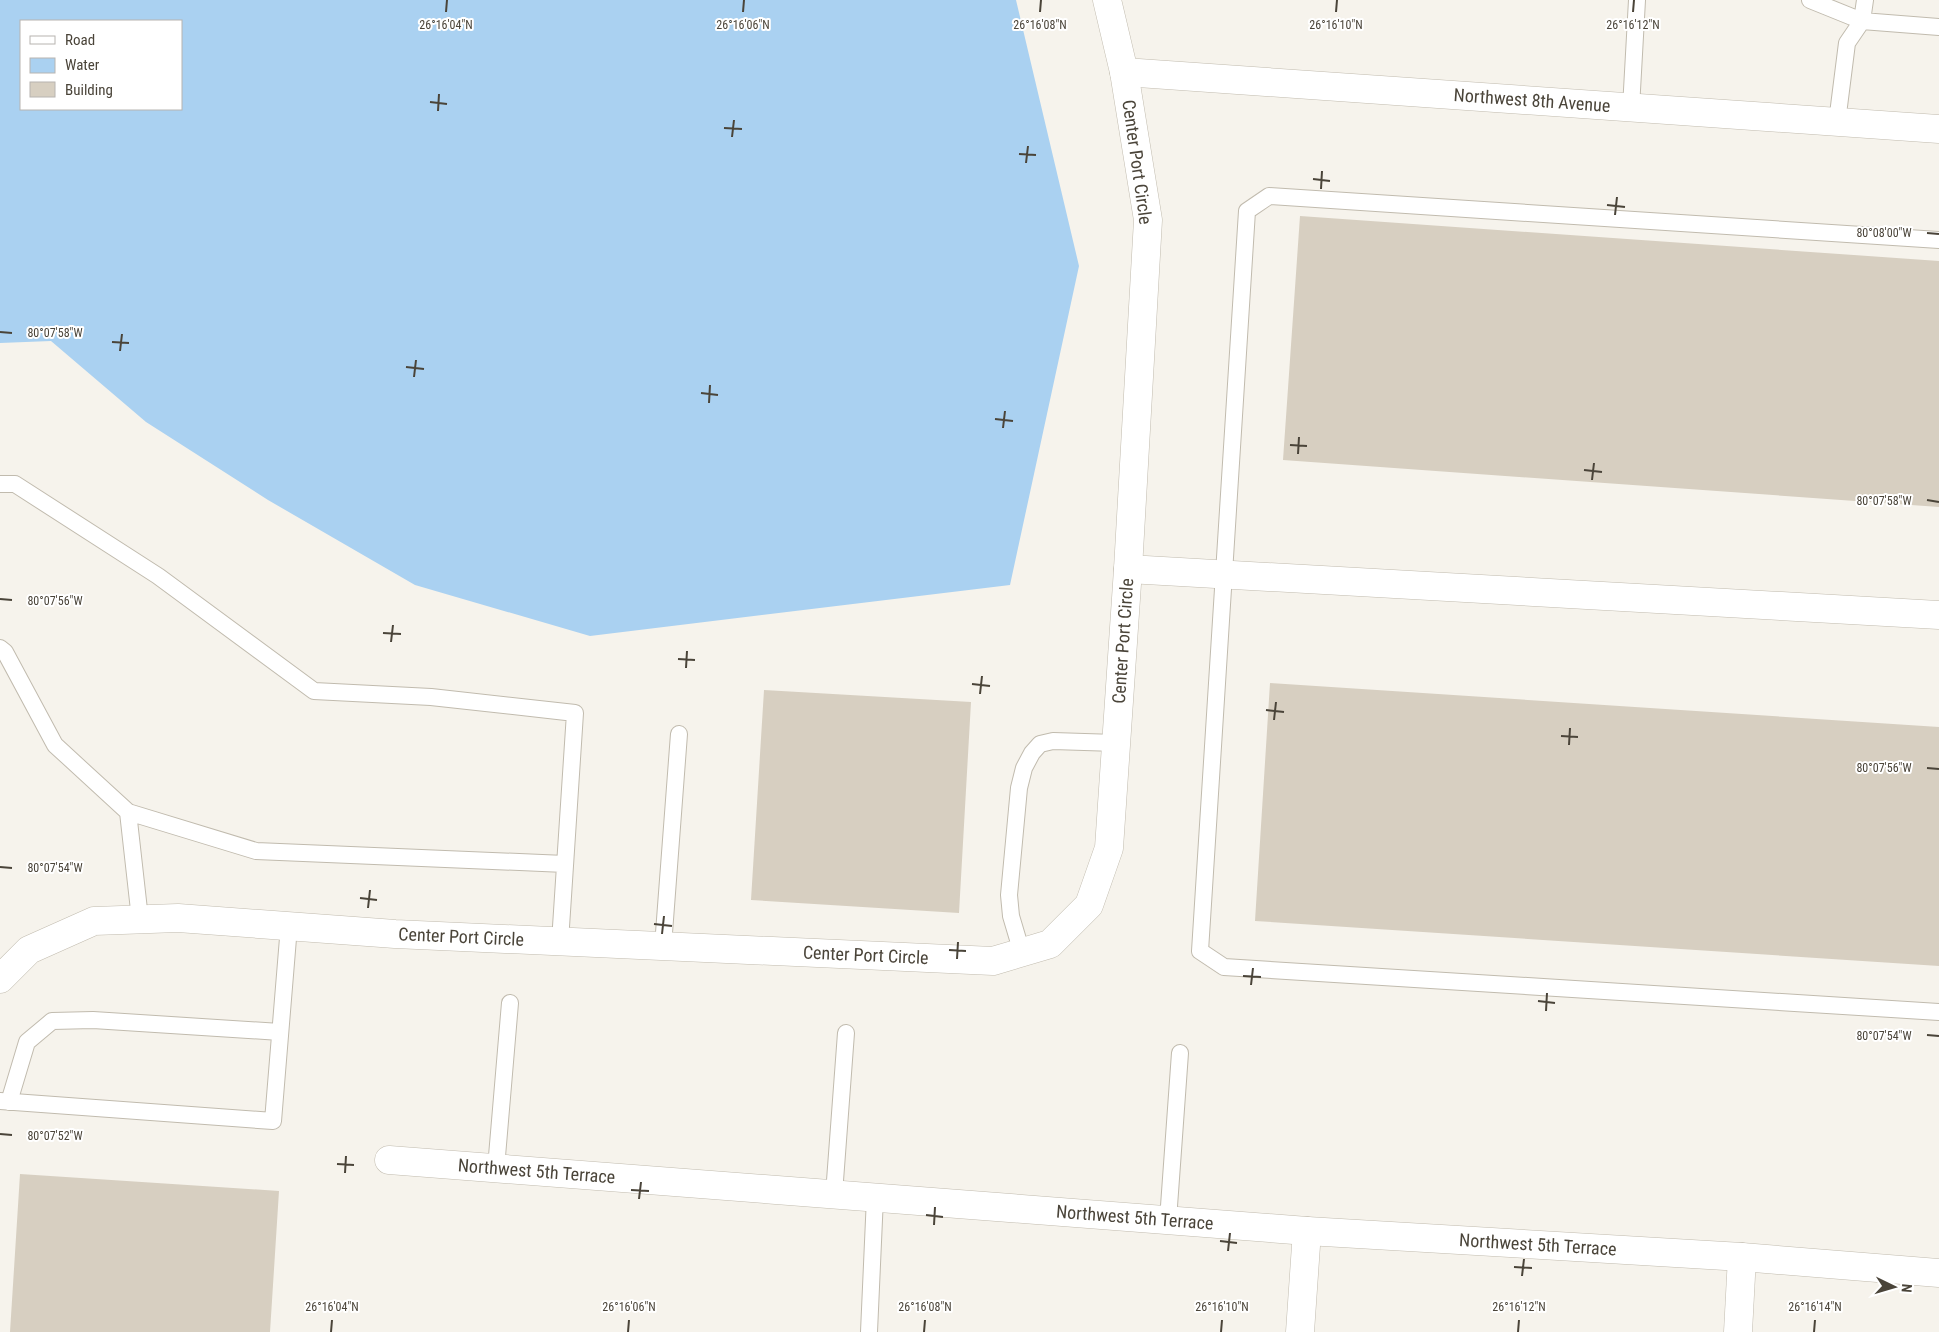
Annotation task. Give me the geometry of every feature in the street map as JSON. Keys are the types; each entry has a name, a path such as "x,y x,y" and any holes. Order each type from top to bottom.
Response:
{"street":[{"name":"Center Port Circle","path":"0,979 29,950 94,921 140,919 178,918 395,934 993,961 1050,944 1089,905 1109,848 1128,569 1148,220 1124,72 1107,0"},
{"name":"Northwest 8th Avenue","path":"1124,72 1939,129"},
{"path":"1128,569 1939,615"},
{"name":"Northwest 5th Terrace","path":"389,1160 1308,1231 1742,1257 1939,1273"},
{"path":"1300,1332 1308,1231"},
{"path":"1738,1332 1742,1257"}],"lane":[{"path":"1630,108 1636,0"},
{"path":"1810,0 1862,21 1939,27"},
{"path":"1837,122 1847,43 1862,21 1864,0"},
{"path":"1939,240 1269,196 1247,211 1200,951 1224,967 1939,1012"},
{"path":"0,484 15,484 158,576 314,691 431,697 575,713 560,942"},
{"path":"0,648 5,652 55,745 128,812 256,851 565,864"},
{"path":"663,946 679,734"},
{"path":"1022,953 1011,916 1009,895 1019,788 1024,768 1032,753 1040,744 1047,742 1116,743"},
{"path":"128,812 140,919"},
{"path":"280,1032 94,1020 52,1021 27,1042 5,1102 273,1121 280,1032 288,926"},
{"path":"496,1168 510,1003"},
{"path":"834,1194 846,1033"},
{"path":"1168,1220 1180,1053"},
{"path":"869,1332 875,1198"}],"water":[{"path":"0,0 1016,0 1079,266 1010,585 590,636 415,585 268,500 146,422 51,341 0,343"}],"building":[{"path":"1300,216 1939,261 1939,507 1283,460"},
{"path":"1270,683 1939,727 1939,966 1255,921"},
{"path":"764,690 971,702 959,913 751,900"},
{"path":"20,1174 279,1191 270,1332 10,1332"}]}
